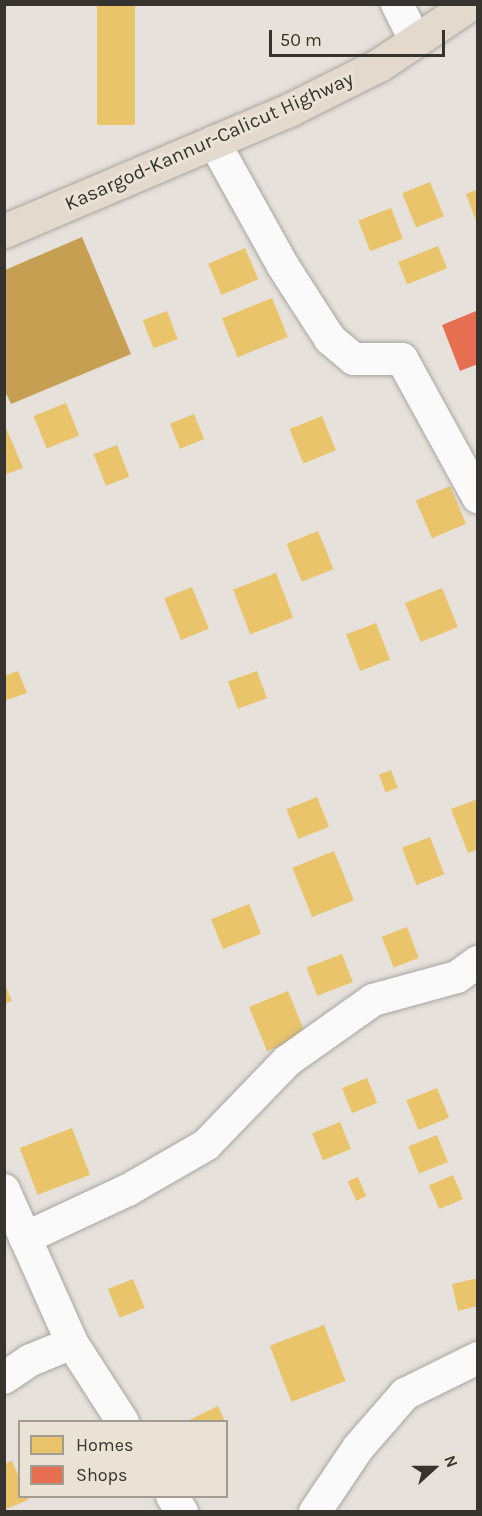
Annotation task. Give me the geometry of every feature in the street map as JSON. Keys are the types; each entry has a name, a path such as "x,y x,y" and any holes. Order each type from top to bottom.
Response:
{"highway":[{"name":"Kasargod-Kannur-Calicut Highway","path":"4,231 290,110 379,65 470,4"}],"street":[{"path":"397,4 415,40"},
{"path":"214,142 283,266 330,339 354,359 402,359 477,497"},
{"path":"26,1238 128,1190 206,1145 287,1061 373,1000 458,977 477,962"},
{"path":"4,1190 72,1342 122,1420"},
{"path":"4,1378 31,1360 72,1342"},
{"path":"315,1512 358,1448 405,1394 477,1358"},
{"path":"173,1498 182,1512"}],"shaded area":[{"path":"82,237 131,354 11,404 4,389 5,270"}],"building: Homes":[{"path":"97,4 135,4 135,125 97,125"},
{"path":"430,182 444,216 416,228 402,193"},
{"path":"478,189 478,224 477,224 466,194"},
{"path":"391,208 403,239 370,251 358,221"},
{"path":"438,246 447,268 407,284 398,262"},
{"path":"245,248 258,279 221,295 208,264"},
{"path":"272,298 288,337 238,357 222,318"},
{"path":"167,311 178,339 153,348 143,320"},
{"path":"66,403 79,435 47,449 34,416"},
{"path":"194,414 204,439 180,449 170,424"},
{"path":"322,416 336,450 303,463 290,429"},
{"path":"4,423 23,468 4,475"},
{"path":"117,445 129,477 106,486 94,454"},
{"path":"450,486 466,524 432,538 416,500"},
{"path":"318,531 333,569 302,582 286,544"},
{"path":"276,573 293,618 250,634 233,589"},
{"path":"192,587 209,629 181,640 164,598"},
{"path":"442,588 458,627 421,642 405,603"},
{"path":"376,623 390,659 360,671 346,634"},
{"path":"18,671 27,693 4,701 4,676"},
{"path":"257,671 267,698 238,709 228,682"},
{"path":"391,770 398,788 386,792 379,775"},
{"path":"317,797 329,827 298,839 286,809"},
{"path":"478,799 478,849 468,853 451,809"},
{"path":"430,837 444,874 416,885 402,848"},
{"path":"334,851 354,900 312,917 292,868"},
{"path":"249,904 261,934 223,949 211,919"},
{"path":"407,927 419,958 394,967 382,937"},
{"path":"342,954 353,982 317,996 307,968"},
{"path":"4,982 12,1001 4,1004"},
{"path":"288,991 306,1036 267,1051 249,1007"},
{"path":"367,1078 377,1103 352,1113 342,1088"},
{"path":"437,1088 449,1118 418,1130 406,1100"},
{"path":"340,1122 351,1149 323,1160 312,1133"},
{"path":"72,1128 90,1175 38,1195 20,1148"},
{"path":"437,1135 448,1162 419,1174 408,1147"},
{"path":"453,1175 463,1199 439,1209 429,1185"},
{"path":"358,1177 366,1196 356,1201 348,1181"},
{"path":"478,1278 478,1306 458,1311 452,1284"},
{"path":"133,1279 145,1308 120,1318 108,1289"},
{"path":"324,1325 346,1381 291,1402 270,1346"},
{"path":"218,1406 224,1420 189,1420"},
{"path":"12,1461 18,1474 18,1498 28,1498 28,1500 4,1510 4,1464"}],"building: Shops":[{"path":"476,311 478,364 460,371 442,325"}]}
